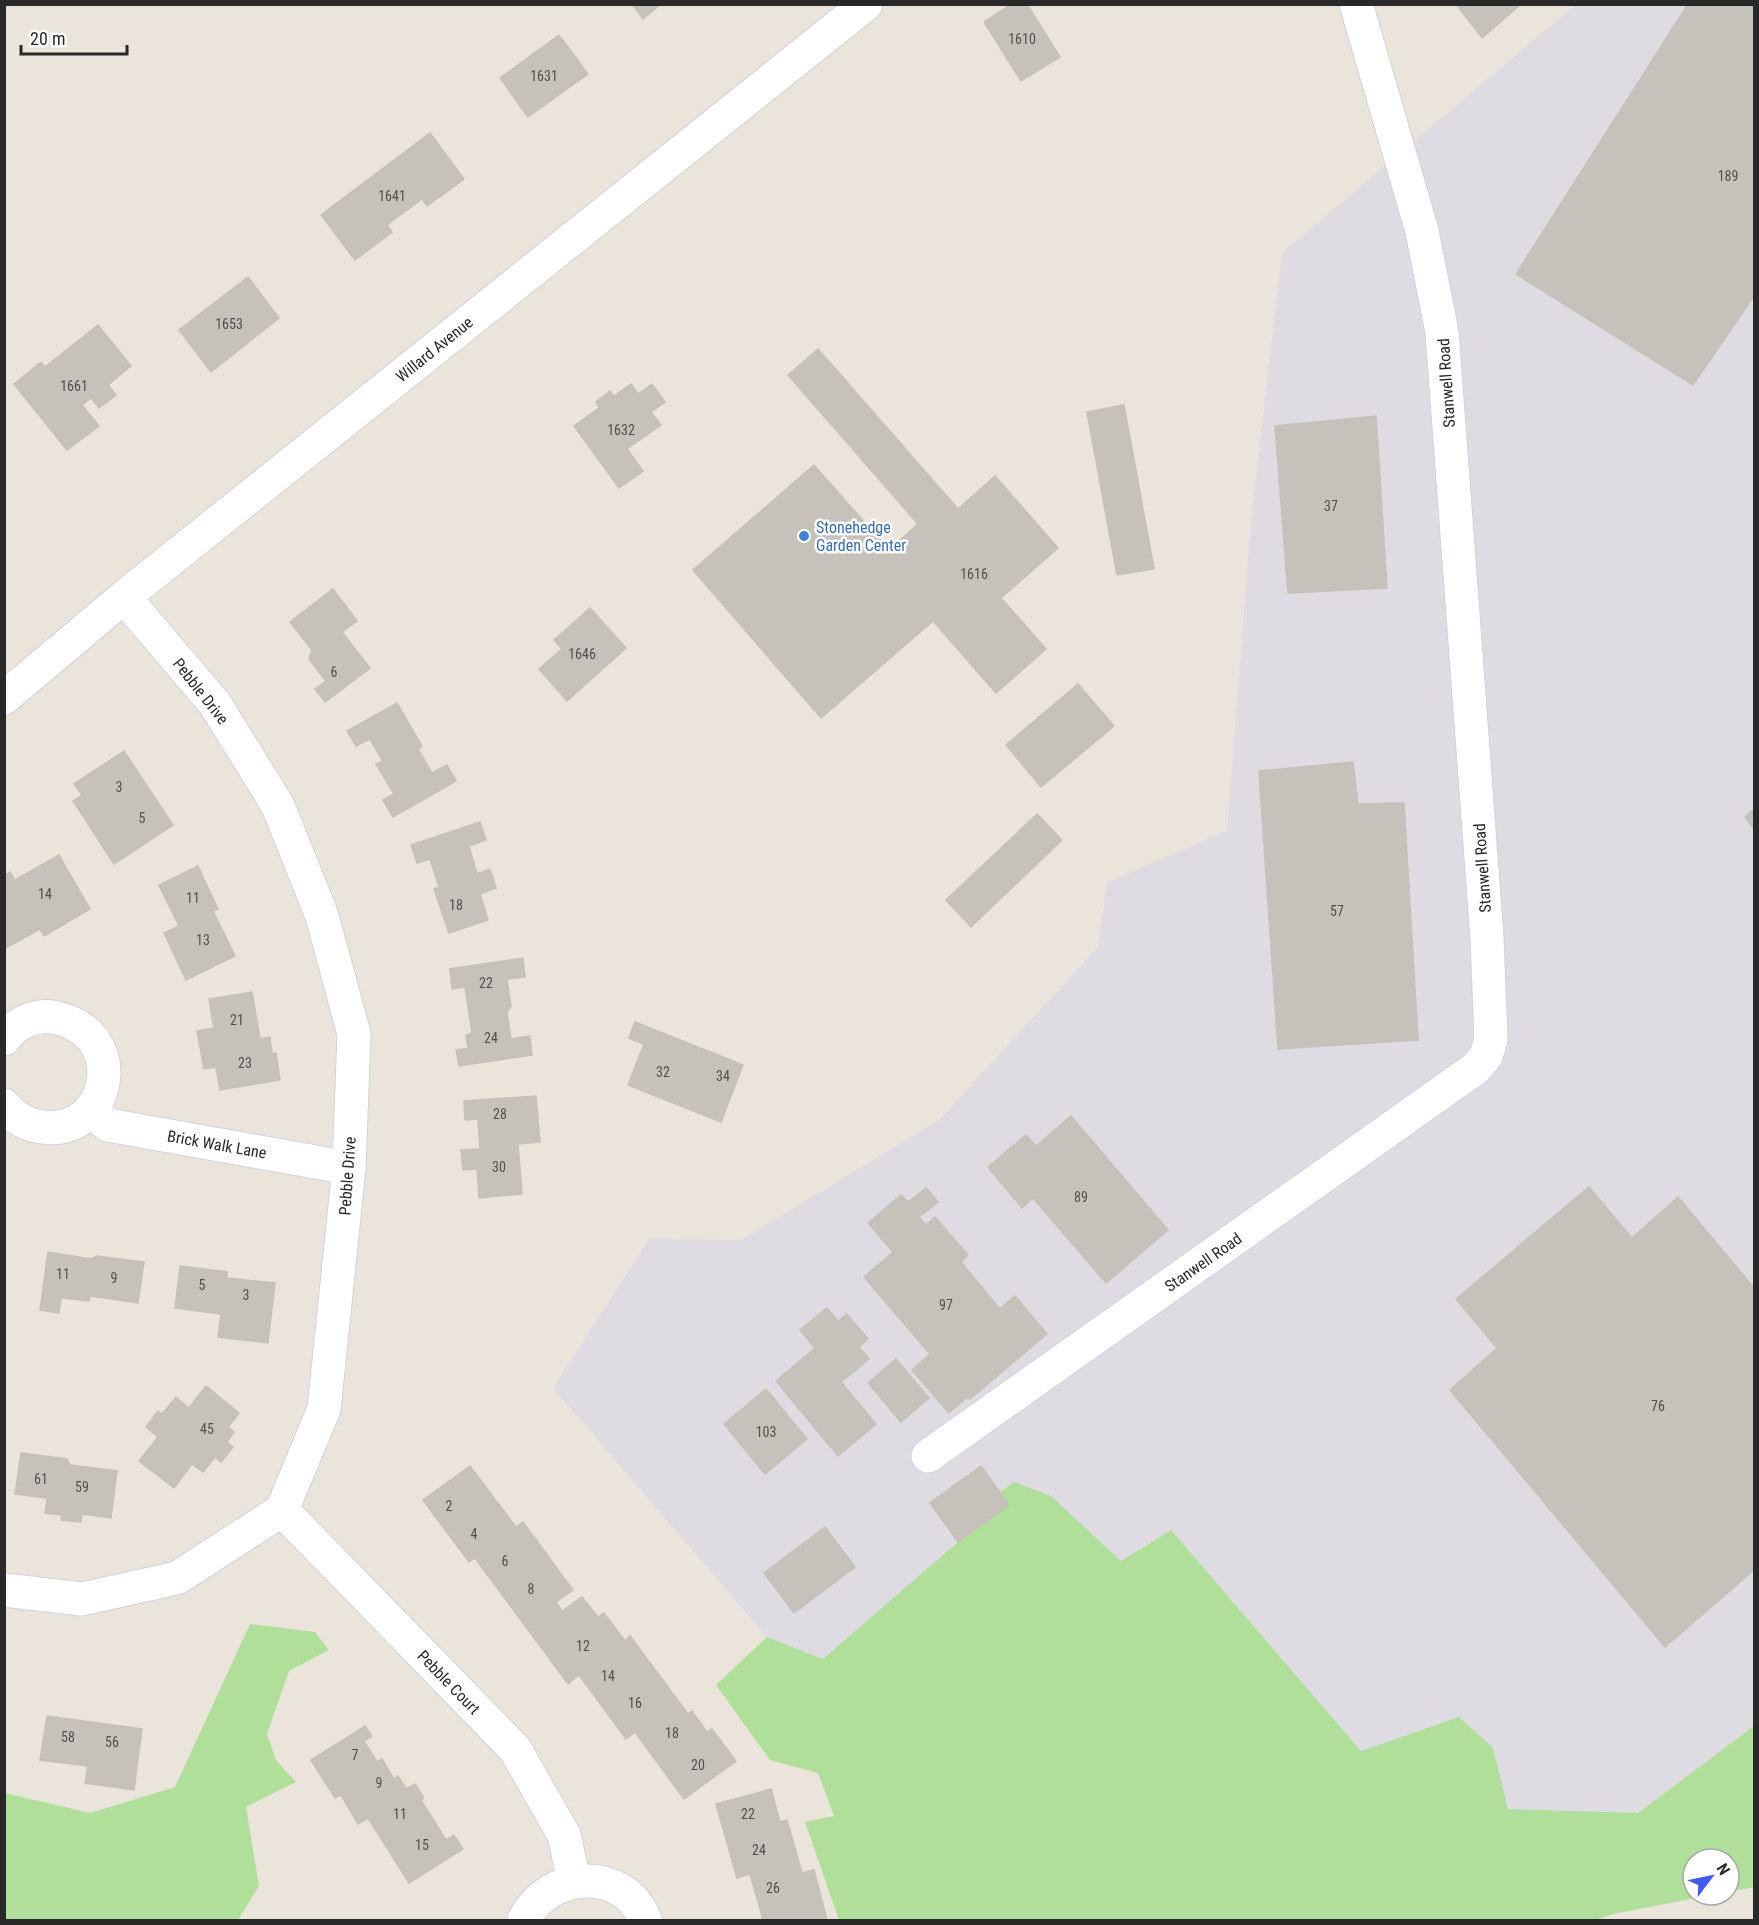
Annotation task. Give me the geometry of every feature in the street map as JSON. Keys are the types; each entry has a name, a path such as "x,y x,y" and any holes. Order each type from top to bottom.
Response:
{"street":[{"name":"Willard Avenue","path":"4,698 124,597 866,4"},
{"name":"Stanwell Road","path":"928,1456 1476,1068 1486,1056 1491,1040 1487,938 1442,332 1422,231 1356,4"},
{"name":"Pebble Drive","path":"124,597 215,704 278,806 322,916 354,1034 349,1168 324,1409 282,1510"},
{"path":"4,1039 25,1022 46,1016 68,1020 87,1031 100,1049 105,1070 102,1092 90,1110 73,1124 51,1128 30,1125 11,1114 4,1105"},
{"name":"Brick Walk Lane","path":"90,1110 108,1125 349,1168"},
{"path":"4,1590 82,1599 177,1578 282,1510"},
{"name":"Pebble Court","path":"282,1510 515,1749 564,1835 574,1881"},
{"path":"524,1920 530,1907 550,1889 574,1881 601,1882 625,1893 643,1913 645,1920"}],"shaded area":[{"path":"1575,5 1754,5 1754,1726 1638,1813 1508,1809 1493,1748 1361,1751 1171,1530 1121,1561 1051,1496 1009,1505 958,1542 823,1660 767,1637 553,1388 649,1239 741,1240 939,1120 1098,947 1107,882 1227,831 1252,511 1282,253"}],"green space":[{"path":"1014,1482 1051,1496 1121,1561 1171,1530 1361,1751 1459,1717 1493,1748 1508,1809 1638,1813 1754,1726 1754,1887 1741,1890 1741,1847 1681,1847 1681,1901 1613,1914 1596,1920 839,1920 805,1822 834,1816 818,1773 770,1760 716,1685 767,1637 823,1659 958,1542 1009,1505 1000,1492"},
{"path":"250,1624 315,1632 329,1650 289,1671 267,1734 276,1760 296,1782 246,1807 259,1886 238,1920 5,1920 5,1793 90,1813 175,1787"}],"building":[{"path":"632,4 661,4 643,19"},
{"path":"1012,4 1027,4 1060,57 1021,81 984,22"},
{"path":"1456,4 1521,4 1482,38"},
{"path":"1688,4 1754,4 1754,296 1693,385 1516,274"},
{"path":"559,35 588,74 528,117 500,78"},
{"path":"430,133 464,179 427,206 422,199 387,225 392,232 355,260 321,215"},
{"path":"248,277 279,318 211,372 179,330"},
{"path":"98,325 131,366 108,385 116,395 99,408 91,398 82,405 99,426 67,450 14,384 41,362 45,367"},
{"name":"Stonehedge Garden Center","path":"818,349 958,509 995,476 1058,548 1001,598 1046,649 996,693 933,621 821,718 693,570 814,465 889,550 918,524 788,375"},
{"path":"631,384 638,394 652,384 665,402 651,412 661,425 627,449 643,471 619,488 574,426 599,408 596,402 610,391 614,396"},
{"path":"1124,405 1154,569 1117,575 1087,412"},
{"path":"1376,416 1387,588 1288,593 1275,426"},
{"path":"333,589 357,621 342,632 370,668 325,702 315,689 326,681 309,659 312,650 290,622"},
{"path":"590,608 626,648 567,701 539,669 562,649 554,640"},
{"path":"1078,684 1114,726 1041,787 1006,745"},
{"path":"397,703 422,746 418,749 432,773 447,765 456,781 393,817 383,800 394,794 376,764 383,761 370,739 356,746 347,731"},
{"path":"124,751 173,825 114,864 73,801 82,795 74,784"},
{"path":"1353,762 1358,804 1404,803 1418,1040 1278,1049 1259,771"},
{"path":"1754,809 1754,829 1745,817"},
{"path":"1037,814 1062,840 971,927 946,900"},
{"path":"480,822 486,840 469,846 477,874 490,869 496,888 480,894 488,920 449,933 434,889 439,887 430,859 417,863 411,845"},
{"path":"59,855 90,909 44,936 40,929 4,949 4,876 10,872 15,880"},
{"path":"198,866 218,909 213,911 235,956 186,980 164,933 179,926 159,885"},
{"path":"523,958 525,977 507,979 511,1006 507,1012 511,1039 530,1036 532,1055 459,1066 456,1050 468,1048 466,1035 472,1033 465,987 452,989 450,969"},
{"path":"252,992 260,1039 270,1037 272,1054 276,1053 280,1080 220,1090 216,1067 204,1069 197,1031 214,1028 209,999"},
{"path":"635,1022 743,1065 721,1122 628,1085 644,1044 629,1038"},
{"path":"536,1096 540,1142 518,1144 522,1194 479,1198 477,1169 463,1170 461,1150 480,1149 478,1119 465,1120 464,1101"},
{"path":"1071,1116 1168,1230 1106,1283 1033,1198 1022,1208 988,1167 1026,1135 1036,1146"},
{"path":"1589,1187 1632,1238 1678,1197 1754,1288 1754,1570 1665,1647 1450,1390 1497,1348 1456,1299"},
{"path":"926,1188 938,1202 919,1217 926,1225 935,1217 968,1255 961,1262 1000,1309 1015,1296 1047,1334 970,1399 966,1398 949,1413 912,1370 930,1354 864,1277 893,1252 868,1223 901,1195 908,1202"},
{"path":"48,1252 91,1259 97,1256 144,1262 138,1303 90,1296 89,1301 61,1298 59,1313 40,1310"},
{"path":"180,1266 227,1272 227,1278 275,1283 268,1343 218,1337 221,1314 175,1308"},
{"path":"827,1308 838,1321 847,1314 868,1339 859,1347 869,1359 841,1382 876,1424 838,1456 776,1381 815,1348 800,1330"},
{"path":"896,1359 929,1398 901,1422 868,1383"},
{"path":"206,1386 239,1413 228,1427 234,1432 227,1442 233,1447 221,1462 215,1457 203,1472 192,1464 174,1488 139,1461 158,1437 146,1427 158,1411 162,1414 176,1397 189,1408"},
{"path":"766,1389 807,1439 765,1474 724,1424"},
{"path":"21,1453 67,1459 70,1465 117,1471 111,1518 82,1514 81,1522 61,1520 62,1515 45,1513 47,1498 15,1494"},
{"path":"470,1466 516,1527 523,1522 573,1590 556,1602 562,1611 582,1597 598,1617 604,1613 625,1641 630,1636 688,1714 692,1711 707,1732 712,1729 736,1761 684,1799 635,1732 626,1739 579,1675 568,1684 475,1558 469,1562 423,1500"},
{"path":"981,1466 1009,1505 958,1542 930,1503"},
{"path":"825,1527 855,1567 794,1613 764,1573"},
{"path":"47,1716 142,1729 134,1790 85,1783 88,1766 40,1760"},
{"path":"365,1726 372,1736 364,1741 377,1762 382,1759 394,1779 398,1776 406,1789 415,1784 424,1798 421,1800 446,1840 454,1835 463,1849 409,1883 368,1818 358,1824 341,1795 335,1798 311,1760"},
{"path":"771,1789 780,1822 787,1820 802,1873 814,1870 827,1920 763,1920 750,1874 737,1878 716,1804"}],"place":[{"name":"Stonehedge Garden Center","path":"804,536"}]}
